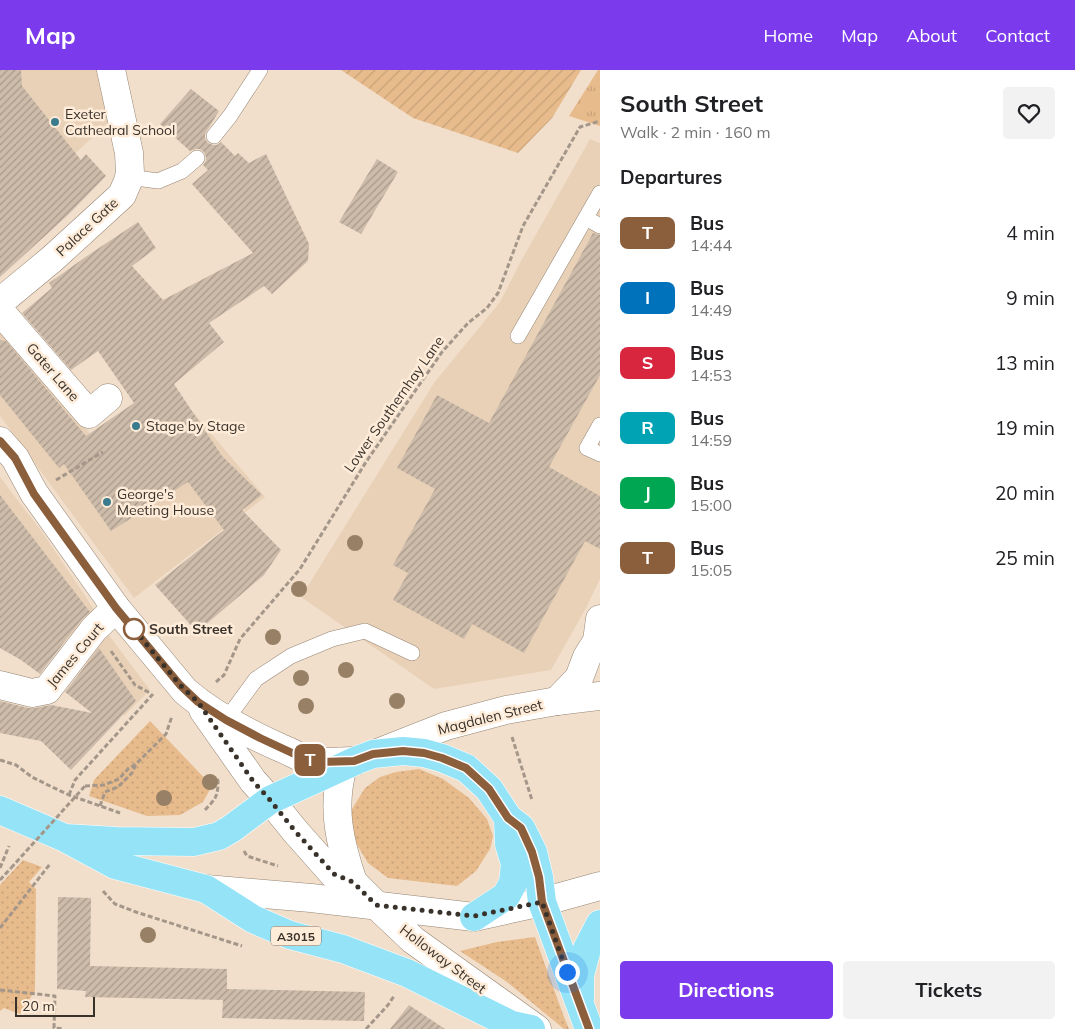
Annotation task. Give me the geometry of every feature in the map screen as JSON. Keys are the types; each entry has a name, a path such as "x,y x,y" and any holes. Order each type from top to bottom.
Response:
{"main road":[{"path":"0,810 65,838 194,842 219,836 231,829 262,791 357,761 403,751 424,753 442,758 466,768 489,789 508,818 521,828 532,852 539,877 542,902 584,1018"},
{"path":"474,916 506,896 514,882 515,864 509,844 508,818"},
{"name":"A3015","path":"65,838 115,865 206,889 253,919 290,935 343,949 398,970 512,1025 532,1029"},
{"path":"584,1018 580,975 587,949 600,924"}],"street":[{"name":"Palace Gate","path":"0,302 52,259 122,195 130,173 129,154 112,70"},
{"name":"Gater Lane","path":"0,311 89,414 108,398"},
{"path":"0,441 15,458 34,494 116,608 191,697 262,791"},
{"name":"James Court","path":"0,685 32,693 47,690 94,629 116,608"},
{"path":"558,701 579,678 599,636"},
{"name":"Magdalen Street","path":"357,761 446,726 506,710 600,696"},
{"path":"191,697 226,720 305,759 321,762 357,761"},
{"path":"353,882 345,858 337,816 338,782 357,761"},
{"name":"Holloway Street","path":"262,791 334,874 353,882 413,940 538,1029"},
{"path":"206,889 311,898 474,916 542,902 600,886"}],"lane":[{"path":"214,136 230,116 260,70"},
{"path":"129,177 158,181 182,171 197,158"},
{"path":"518,336 600,194"},
{"path":"586,218 600,226"},
{"path":"600,425 587,448 600,454"},
{"path":"226,720 256,679 292,656 332,639 365,631 412,653"}],"path":[{"name":"Lower Southernhay Lane","path":"136,764 166,734 174,712 191,697 224,675 240,639 300,569 366,462 442,352 468,323 486,308 498,293 523,226 580,127 600,121"},
{"path":"34,494 102,452"},
{"path":"224,675 244,696"},
{"path":"70,795 75,780 153,694"},
{"path":"0,760 16,765 32,776 70,795 126,814"},
{"path":"100,806 105,792 118,787 132,773 136,764"},
{"path":"0,880 85,786 104,785 118,779 136,764"},
{"path":"202,813 218,794 218,780 262,791"},
{"path":"10,846 0,867 11,868"},
{"path":"0,928 50,864"},
{"path":"0,990 56,996 54,1028 63,1029"},
{"path":"366,1029 397,992"}],"shaded area":[{"name":"Exeter Cathedral School","path":"0,70 105,70 115,116 47,180"},
{"path":"590,139 600,143 600,579 551,670 434,689 301,597 434,383 500,302"},
{"path":"0,284 3,287 8,330 107,455 187,405 265,497 134,598 0,416"},
{"path":"0,477 42,532 102,621 105,630 150,690 124,716 81,655 75,642 40,617 0,593"}],"green space":[{"path":"341,70 581,70 552,118 518,153 413,118"},
{"path":"598,70 600,70 600,126 569,116"},
{"path":"150,721 212,786 203,802 180,815 147,816 89,796 94,780"},
{"path":"419,769 443,779 469,798 487,819 493,836 490,849 476,871 457,886 388,878 368,863 350,833 352,809 365,788 380,777 396,772"},
{"path":"23,860 42,867 29,882 36,889 35,991 20,1014 4,1008 0,1011 0,885"},
{"path":"535,937 569,1029 564,1029 507,982 460,951 497,942"}],"building":[{"path":"0,70 21,70 22,86 81,160 86,154 106,176 69,214 0,277"},
{"path":"191,89 219,111 205,134 205,139 208,143 217,145 221,142 235,156 238,153 249,163 266,154 309,244 308,261 272,294 264,286 209,323 224,342 174,384 222,456 262,495 242,510 281,550 264,575 197,632 155,585 224,530 188,482 111,531 64,464 59,468 0,395 0,340 6,341 86,436 134,403 98,351 71,370 22,313 52,288 49,283 138,222 156,248 132,266 163,300 253,253 192,184 208,170 203,165 206,161 204,152 200,149 190,151 160,124"},
{"path":"377,159 398,172 361,234 339,222"},
{"path":"593,233 600,235 600,375 549,467 600,496 600,549 585,541 524,653 472,624 464,639 393,600 408,573 393,565 435,489 397,468 437,395 489,423"},
{"path":"0,495 90,612 82,619 40,674 0,648"},
{"path":"99,648 136,701 71,770 41,741 0,733 0,701 28,708 51,705 92,713 65,692"},
{"path":"58,897 91,898 90,966 227,969 227,989 365,992 364,1021 222,1018 223,1000 85,997 86,991 57,989"},
{"path":"409,1005 445,1029 390,1029"}],"bus line":[{"name":"T","path":"0,441 15,458 34,494 116,608 185,691 198,702 226,720 305,759 321,762 354,761 373,754 403,751 424,753 466,768 489,789 508,818 521,828 532,852 539,877 542,902 589,1029"}],"place":[{"name":"Exeter Cathedral School","path":"55,122"},
{"name":"Stage by Stage","path":"136,426"},
{"name":"George's Meeting House","path":"107,502"},
{"name":"South Street","path":"134,629"}],"route":[{"path":"134,629 129,623 185,691 198,702 253,781 334,874 353,882 376,905 474,916 542,902 567,972"}]}
